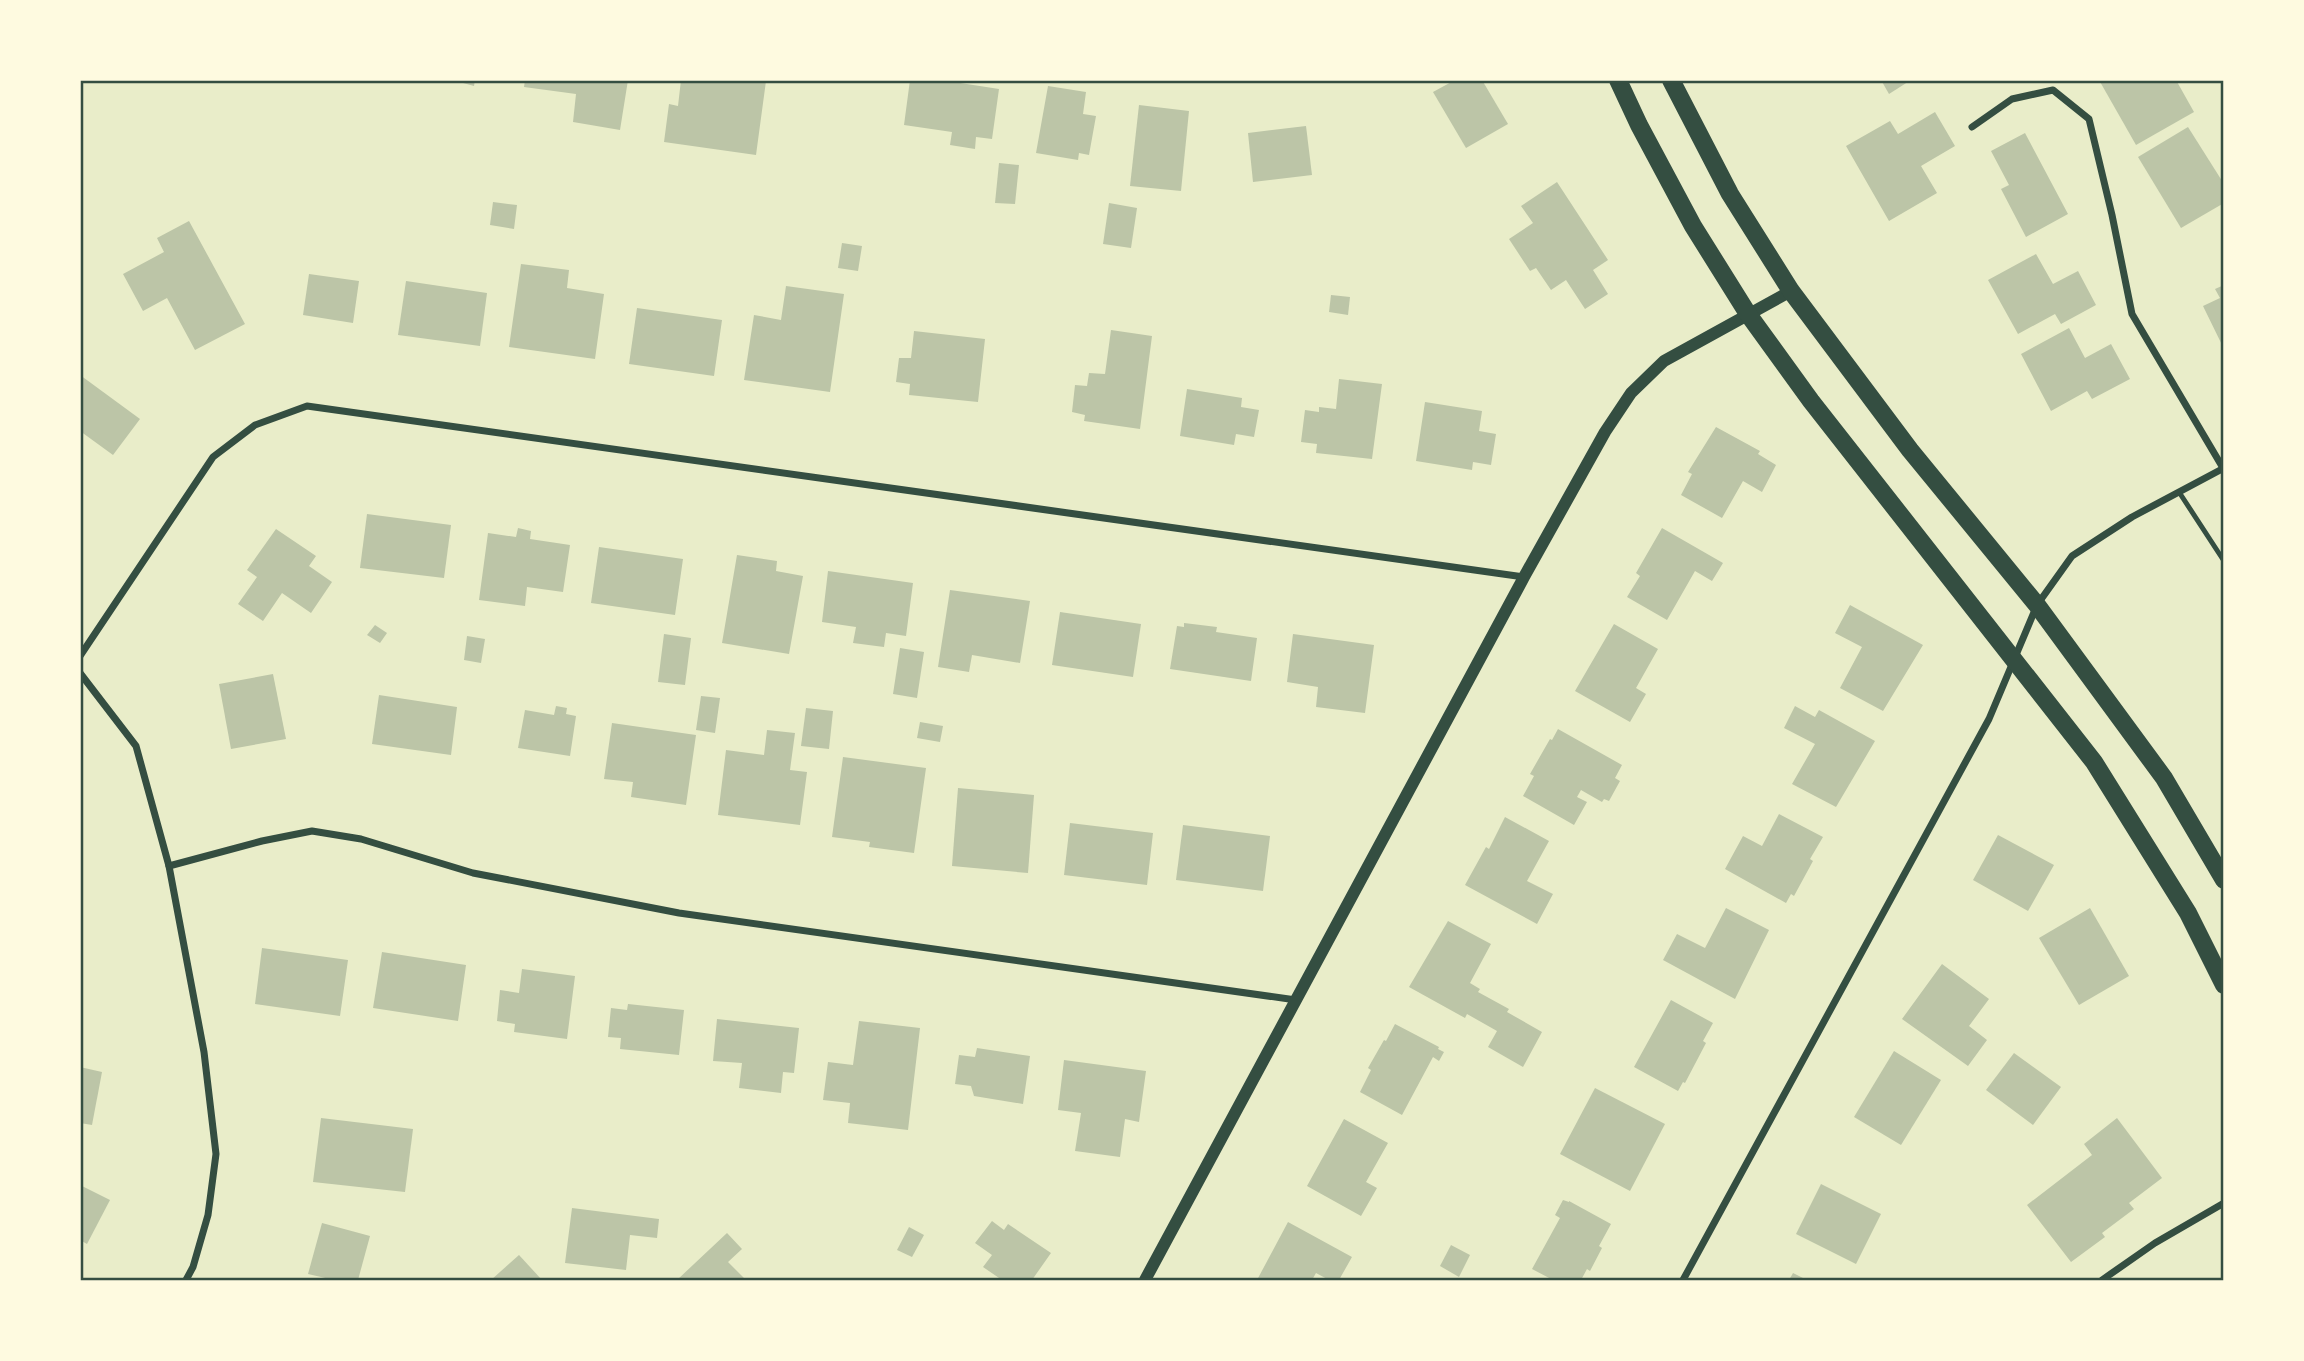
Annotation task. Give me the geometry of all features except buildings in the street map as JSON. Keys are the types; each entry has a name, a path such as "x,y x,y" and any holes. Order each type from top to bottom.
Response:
{"main road":[{"path":"1618,80 1693,226 1748,314 1878,487 2015,657 2094,762 2188,912 2224,985"},
{"path":"1671,80 1730,194 1791,291 1910,450 2037,605 2164,778 2224,880"}],"street":[{"path":"1683,1280 1989,719 2037,605 2072,556 2132,517 2223,468 2132,314 2089,119 2053,90 2012,99 1972,127"},
{"path":"1145,1280 1605,432 1631,393 1664,361 1791,291"},
{"path":"80,656 213,457 255,425 307,406 1524,577"},
{"path":"80,673 136,746 169,866 204,1052 216,1154 208,1215 193,1267 186,1280"},
{"path":"169,866 262,841 312,831 360,839 472,873 679,913 1297,1000"},
{"path":"2102,1280 2154,1243 2224,1203"}],"lane":[{"path":"2179,492 2224,561"}]}
